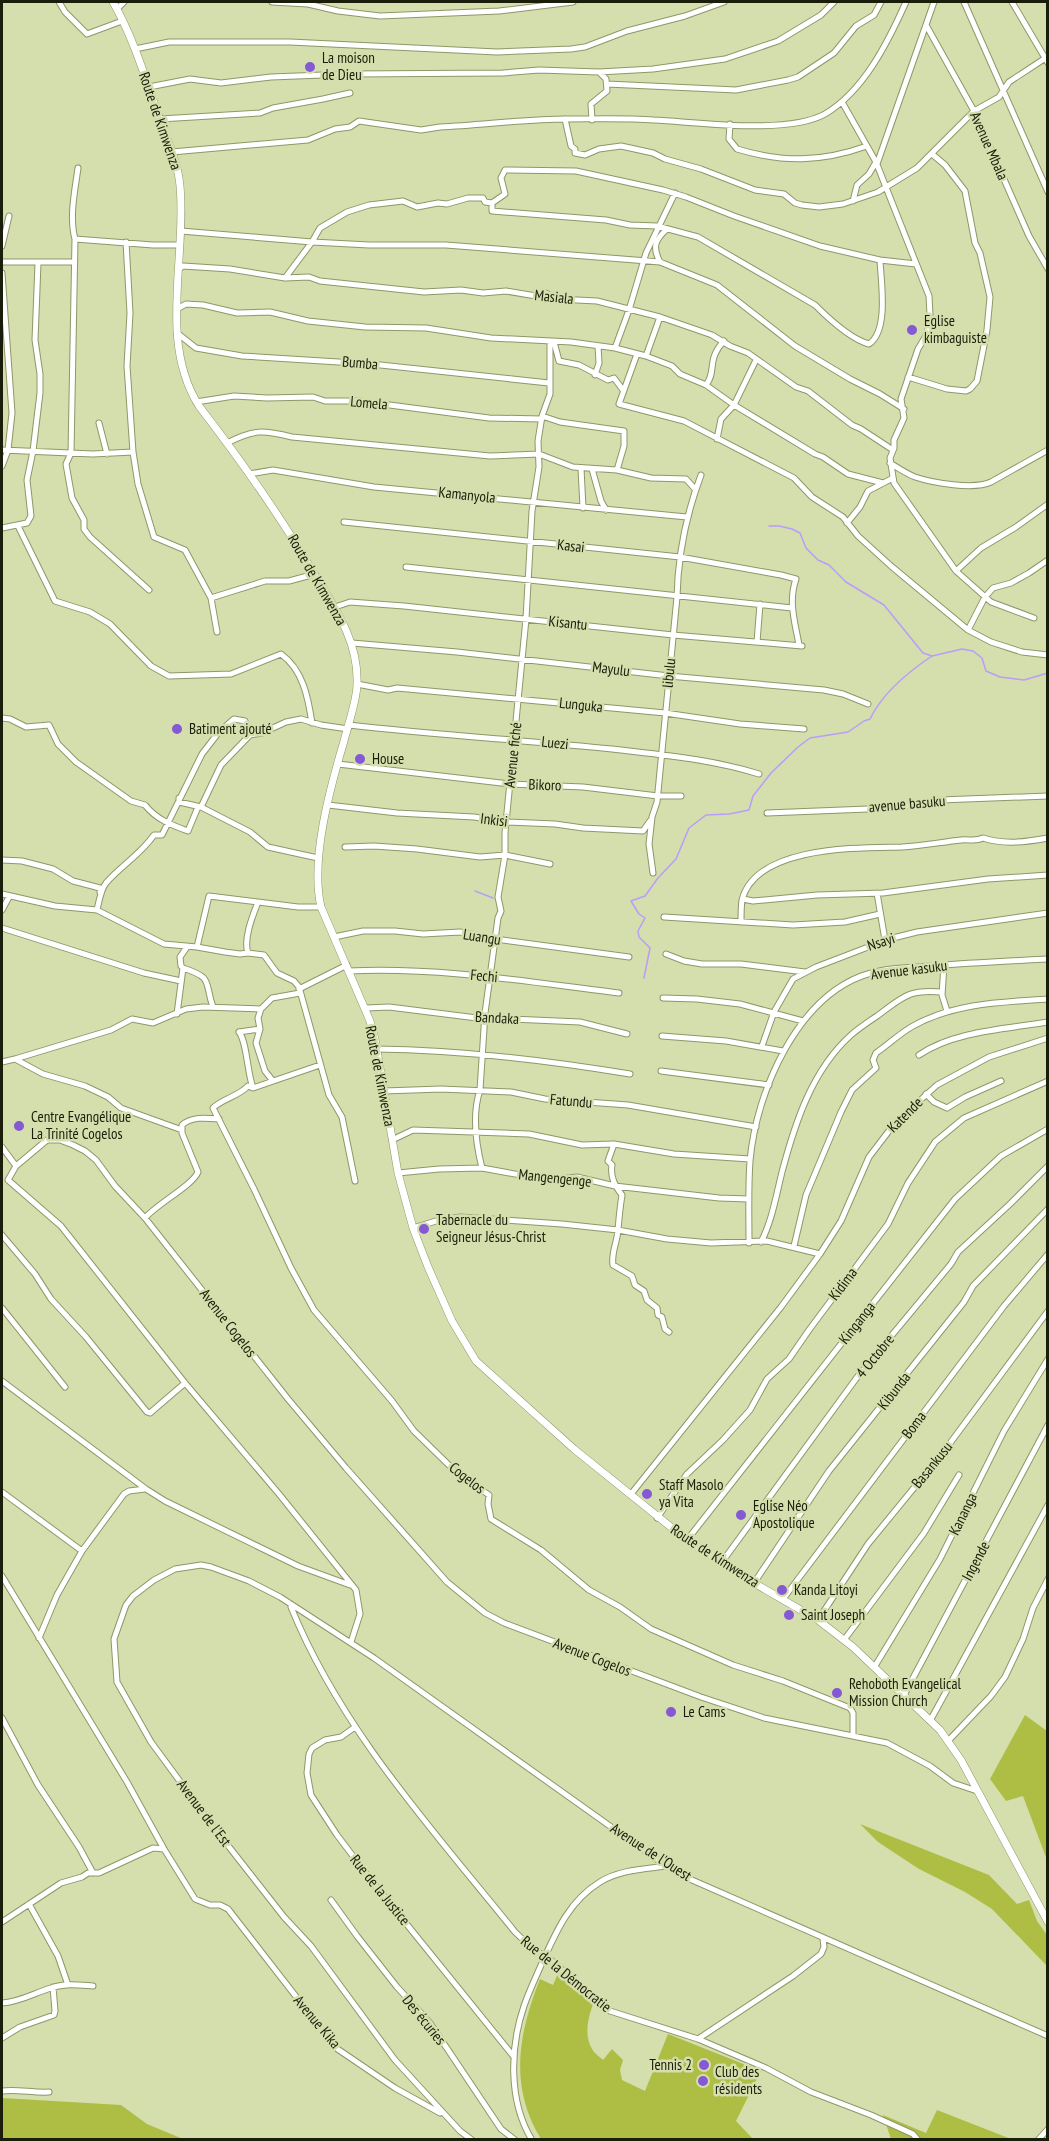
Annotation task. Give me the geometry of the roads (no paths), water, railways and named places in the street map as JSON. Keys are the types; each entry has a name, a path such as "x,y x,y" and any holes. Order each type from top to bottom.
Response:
{"street":[{"path":"60,2 64,12 87,34 122,21"},
{"name":"Route de Kimwenza","path":"113,2 135,49 178,170 181,231 176,333 188,388 285,524 335,607 352,644 357,684 328,805 318,858 318,895 321,907 366,1008 375,1039 398,1173 413,1228 452,1321 476,1361 563,1440 687,1540 818,1620 875,1666 930,1721 948,1741 1047,1922"},
{"path":"117,9 124,2"},
{"path":"272,2 308,4 338,11 380,16 472,13 573,2"},
{"path":"135,49 169,42 290,42 497,52 571,49 585,47 627,30 685,16 724,2"},
{"path":"149,87 190,79 221,83 271,77 503,73 539,70 599,72 653,69 725,59 743,54 791,34 821,15 834,2"},
{"path":"607,84 736,90 788,80 798,77 834,53 856,26 874,15 881,2"},
{"path":"172,152 308,140 335,129 350,127 359,121 422,130 565,119 653,120 772,126 807,121 823,115 842,102 869,69 906,2"},
{"path":"853,201 857,185 876,164 934,2"},
{"path":"964,2 1047,192"},
{"path":"565,119 571,146 575,149 575,153 585,155 599,149 621,146 653,153 755,190 784,194 795,203 807,206 826,207 853,201 878,192 917,168 974,111 999,97 1009,82 1046,61 1012,2"},
{"name":"Avenue Mbala","path":"926,25 974,111 1036,250 1047,269"},
{"path":"592,120 591,104 605,94 607,84 606,78 599,72"},
{"path":"160,119 260,113 273,108 350,93"},
{"path":"842,102 876,164 927,286 930,315 926,337 918,349 901,399 904,418 894,440 890,463 894,483 956,571 997,606 1034,618"},
{"path":"730,124 729,139 737,150 777,158 834,157 867,146"},
{"path":"908,378 939,388 966,391 970,389 976,381 987,330 990,297 980,253 975,243 965,190 945,165 932,154"},
{"path":"78,168 73,231 75,239 71,453 66,464 72,498 84,520 84,529 149,590"},
{"path":"285,278 322,226 347,212 369,205 403,201 417,207 438,203 447,204 468,198 483,198 485,202 492,203 505,194 501,178 505,170 576,171 675,193 793,238 880,260 916,264"},
{"path":"615,348 629,310 642,262 657,226 675,193"},
{"path":"492,203 492,211 657,226 705,240 815,305 845,330 868,344 875,340 882,320 880,260"},
{"path":"2,246 9,216"},
{"path":"660,262 655,252 655,243 667,229"},
{"path":"181,231 312,243 446,245 660,262 717,285 795,346 904,410"},
{"path":"75,239 180,245"},
{"path":"126,242 130,314 128,366 133,452 137,478 154,537 185,550 212,598 217,632"},
{"path":"2,262 74,262"},
{"path":"2,528 27,523 31,516 27,480 33,451 40,383 35,340 38,263"},
{"name":"Masiala","path":"179,269 183,266 230,269 285,278 309,277 320,281 424,292 506,291 536,296 546,293 556,299 597,300 660,317 712,335 748,353 796,387 808,391 852,426 861,429 893,450"},
{"path":"2,273 12,414 2,466"},
{"path":"177,309 186,304 203,305 237,313 270,312 309,321 365,327 426,328 491,338 615,348 672,366 680,374 706,385 734,405 848,474 883,483"},
{"path":"646,356 660,317"},
{"name":"Bumba","path":"176,333 196,348 242,356 371,363 549,383"},
{"path":"552,342 560,361 579,365 608,380 614,378 623,390"},
{"name":"Avenue fiché","path":"482,1168 476,1133 482,1053 489,975 501,911 498,894 502,885 526,619 533,502 539,454 537,446 542,418 550,394 552,342"},
{"path":"706,385 710,379 714,352 724,342"},
{"path":"595,375 599,363 598,346"},
{"path":"637,354 619,404 684,421 794,478 812,497 839,514 858,536 891,566 968,630 991,642 1022,652 1047,655"},
{"path":"717,439 721,420 734,405 756,360"},
{"name":"Lomela","path":"196,402 234,396 314,397 325,401 359,401 489,418 542,418 624,431 624,446 617,470"},
{"path":"99,423 107,454"},
{"path":"227,443 248,433 270,431 292,437 490,456 539,454 573,467 617,470 651,478 686,479 695,489"},
{"path":"5,450 107,454 133,452"},
{"path":"890,463 917,477 943,483 982,485 1047,450"},
{"path":"581,468 583,508"},
{"path":"592,469 601,501 606,510"},
{"name":"Kamanyola","path":"249,474 273,470 374,487 687,517"},
{"name":"libulu","path":"653,873 649,844 652,817 658,796 677,597 677,567 687,517 700,475"},
{"path":"847,523 860,507 868,491 893,478"},
{"path":"956,571 981,548 1016,527 1047,504"},
{"name":"Kasai","path":"344,522 680,557 749,568 796,579 792,608"},
{"path":"18,526 55,601 90,612 110,624 151,666 169,676 231,674 281,654 302,681 309,699 312,723"},
{"path":"968,630 985,597 993,588 1029,573 1047,560"},
{"path":"406,567 792,608"},
{"path":"212,598 266,582 315,574"},
{"name":"Kisantu","path":"335,607 350,602 673,635 800,645 792,608"},
{"path":"758,642 760,604"},
{"name":"Mayulu","path":"352,644 522,658 669,676 824,690 843,694 868,704"},
{"name":"Lunguka","path":"357,684 388,690 397,688 519,699 804,729"},
{"path":"2,718 32,728 49,725 58,744 76,762 131,801 145,805 152,815 168,822 188,831 221,765 250,735 245,721 234,719 219,732 198,761 179,797 168,822 162,835 154,835 139,854 106,883 100,894"},
{"name":"Luezi","path":"250,735 301,719 312,723 348,727 515,739 695,758 759,774"},
{"name":"Bikoro","path":"338,764 510,784 583,787 658,796 681,796"},
{"name":"avenue basuku","path":"767,813 893,808 940,800 1047,796"},
{"path":"179,797 179,802 199,807 250,832 268,847 318,858"},
{"name":"Inkisi","path":"328,805 397,813 474,817 506,822 643,831 652,817"},
{"path":"741,922 742,899 756,879 772,866 820,851 916,846 961,840 978,841 983,838 1008,843 1047,838"},
{"path":"345,847 374,846 417,849 480,857 505,855 550,864"},
{"path":"2,860 22,861 53,869 73,881 100,888 97,910"},
{"path":"742,899 751,901 817,895 877,894 988,879 1047,875"},
{"path":"2,894 55,906 97,910 160,942 240,954 249,952 264,955 278,973 294,981 299,991 329,1095 342,1118 355,1181"},
{"path":"877,894 885,940"},
{"path":"197,947 209,896 298,907 321,907"},
{"path":"2,910 9,897"},
{"path":"249,952 246,947 258,902"},
{"name":"Nsayi","path":"762,1046 774,1012 793,979 806,972 885,940 917,932 1047,913"},
{"path":"664,917 812,924 846,922 880,914"},
{"path":"2,928 144,973 181,981"},
{"name":"Luangu","path":"334,937 363,931 423,934 460,932 495,939 629,957"},
{"path":"177,1014 183,968 180,957 187,947"},
{"path":"666,954 684,961 702,964 741,964 806,972"},
{"name":"Avenue kasuku","path":"749,1243 750,1159 756,1127 769,1085 783,1051 803,1021 831,992 855,978 885,970 1047,958"},
{"path":"944,965 942,992 947,1011"},
{"path":"183,968 206,978 213,1007"},
{"path":"273,1081 268,1077 262,1065 256,1043 260,1029 258,1018 261,1009 272,998 299,991 348,968"},
{"name":"Fechi","path":"348,968 489,975 619,993"},
{"path":"761,1242 775,1202 790,1140 811,1089 828,1061 850,1036 898,999 924,990 942,992"},
{"path":"663,998 740,1004 803,1021"},
{"path":"794,1246 806,1195 818,1165 852,1090 876,1068 874,1057 914,1025 947,1011 1003,1002 1047,999"},
{"path":"2,1062 111,1030 132,1019 153,1023 186,1009 213,1007 261,1009"},
{"name":"Bandaka","path":"366,1008 389,1007 485,1018 580,1022 627,1034"},
{"path":"919,1055 929,1048 957,1037 1047,1022"},
{"path":"260,1029 239,1032 244,1038 246,1063 253,1088 320,1065"},
{"path":"662,1036 686,1036 694,1040 717,1040 783,1051"},
{"name":"Katende","path":"631,1494 781,1307 820,1254 841,1221 869,1157 895,1123 937,1085 989,1057 1047,1038"},
{"path":"376,1049 482,1053 630,1074"},
{"path":"15,1059 43,1074 85,1086 108,1097 121,1108 182,1130"},
{"path":"246,1063 257,1061 262,1065"},
{"path":"661,1071 769,1085"},
{"name":"Kidima","path":"657,1518 687,1474 723,1440 750,1410 767,1379 789,1359 808,1330 888,1224 908,1183 935,1142 964,1118 1047,1080"},
{"path":"926,1094 934,1102 947,1108 1001,1081"},
{"name":"Cogelos","path":"253,1088 248,1086 242,1092 213,1106 291,1268 314,1310 392,1401 414,1431 456,1472 489,1495 491,1519 541,1550 589,1590 620,1607 651,1629 733,1665 783,1681 850,1708 853,1713 853,1736"},
{"name":"Fatundu","path":"384,1091 441,1089 511,1092 546,1099 628,1105 756,1127"},
{"path":"145,1218 182,1187 192,1182 198,1172 182,1133 182,1125 187,1121 210,1116 219,1119"},
{"name":"Kinganga","path":"687,1540 955,1199 1001,1156 1047,1129"},
{"path":"392,1140 412,1130 529,1134 582,1145 614,1144 674,1154 750,1159"},
{"name":"Avenue Cogelos","path":"16,1166 47,1140 60,1140 86,1151 96,1160 346,1468 447,1582 485,1613 523,1630 700,1697 764,1718 887,1743 930,1766 953,1783 976,1791"},
{"path":"614,1144 608,1161 612,1165 611,1173 615,1186 622,1195 617,1220 618,1230 611,1257 613,1265 632,1276 635,1286 644,1291 647,1300 657,1308 658,1315 662,1317 665,1329 669,1332"},
{"path":"2,1147 16,1166 9,1176 10,1184 61,1226 185,1383 279,1494 351,1586 358,1598 360,1614 351,1642"},
{"name":"4 Octobre","path":"723,1562 858,1376 951,1264 958,1252 1047,1166"},
{"name":"Mangengenge","path":"398,1173 439,1168 482,1168 548,1180 577,1177 615,1186 719,1198 749,1199"},
{"name":"Kibunda","path":"754,1583 830,1471 957,1311 973,1286 1047,1209"},
{"path":"413,1228 460,1217 562,1224 711,1243 767,1241 820,1254"},
{"path":"2,1235 35,1274 51,1299 86,1337 147,1412 150,1413 185,1383"},
{"name":"Boma","path":"783,1599 1004,1306 1047,1254"},
{"path":"2,1308 65,1387"},
{"name":"Basankusu","path":"818,1620 868,1544 945,1450 1047,1311"},
{"name":"Kananga","path":"875,1666 940,1559 1004,1431 1047,1359"},
{"path":"2,1381 146,1490 215,1527 297,1566 351,1586"},
{"name":"Ingende","path":"904,1695 1047,1425"},
{"path":"844,1640 924,1533 959,1475"},
{"path":"39,1638 57,1595 82,1551 124,1494 129,1491 146,1490"},
{"path":"2,1492 82,1551"},
{"path":"930,1721 1047,1505"},
{"name":"Avenue de l'Est","path":"290,1606 261,1586 210,1567 201,1565 175,1569 154,1580 133,1596 126,1605 114,1639 117,1682 151,1742 214,1829 284,1917 311,1947 395,2060 444,2115 472,2139"},
{"name":"Avenue Kika","path":"2,1576 195,1899 228,1909 338,2049 395,2088 444,2115"},
{"path":"948,1741 991,1696 1005,1677 1023,1640 1033,1608 1047,1579"},
{"name":"Avenue de l'Ouest","path":"290,1606 351,1642 666,1866 744,1904 781,1918 823,1939 1047,2036"},
{"name":"Rue de la Démocratie","path":"290,1606 313,1658 379,1762 515,1932 535,1951 546,1956 610,2011 698,2039 766,2068 811,2092 892,2124 913,2134 918,2139"},
{"path":"2,1718 38,1785 79,1847 93,1874"},
{"name":"Rue de la Justice","path":"356,1727 341,1737 325,1740 312,1748 307,1773 311,1795 337,1835 375,1885 514,2057"},
{"path":"2,1922 61,1883 88,1873 99,1873 153,1848 164,1849"},
{"path":"532,2139 523,2122 518,2102 514,2057 525,2005 553,1936 565,1916 581,1897 601,1882 624,1872 666,1866"},
{"name":"Des écuries","path":"331,1900 391,1979 430,2023 501,2129 515,2139"},
{"path":"29,1904 58,1956 68,1985"},
{"path":"698,2039 793,1976 821,1954 824,1947 823,1939"},
{"path":"2,2003 13,2003 53,1987 93,1986"},
{"path":"2,2038 21,2027 54,2015 56,2011 53,1987"},
{"path":"2,2091 12,2089 30,2093 49,2092"},
{"path":"1038,2139 1047,2129"}],"waterway":[{"path":"769,526 779,526 800,533 806,548 818,560 829,565 846,582 884,605 923,653 932,656 962,649 973,651 982,658 986,671 1000,677 1024,680 1048,673"},
{"path":"644,978 650,948 639,937 638,931 645,918 639,914 631,901 645,896 676,859 689,828 706,815 749,810 753,796 771,773 798,747 810,738 848,732 870,719 875,709 897,683 932,656"},
{"path":"475,891 493,898"}],"place":[{"name":"La moison de Dieu","path":"310,67"},
{"name":"Eglise kimbaguiste","path":"912,330"},
{"name":"Batiment ajouté","path":"177,729"},
{"name":"House","path":"360,759"},
{"name":"Centre Evangélique La Trinité Cogelos","path":"19,1126"},
{"name":"Tabernacle du Seigneur Jésus-Christ","path":"424,1229"},
{"name":"Staff Masolo ya Vita","path":"647,1494"},
{"name":"Eglise Néo Apostolique","path":"741,1515"},
{"name":"Kanda Litoyi","path":"782,1590"},
{"name":"Saint Joseph","path":"789,1615"},
{"name":"Rehoboth Evangelical Mission Church","path":"837,1693"},
{"name":"Le Cams","path":"671,1712"},
{"name":"Tennis 2","path":"704,2065"},
{"name":"Club des résidents","path":"703,2081"}]}
